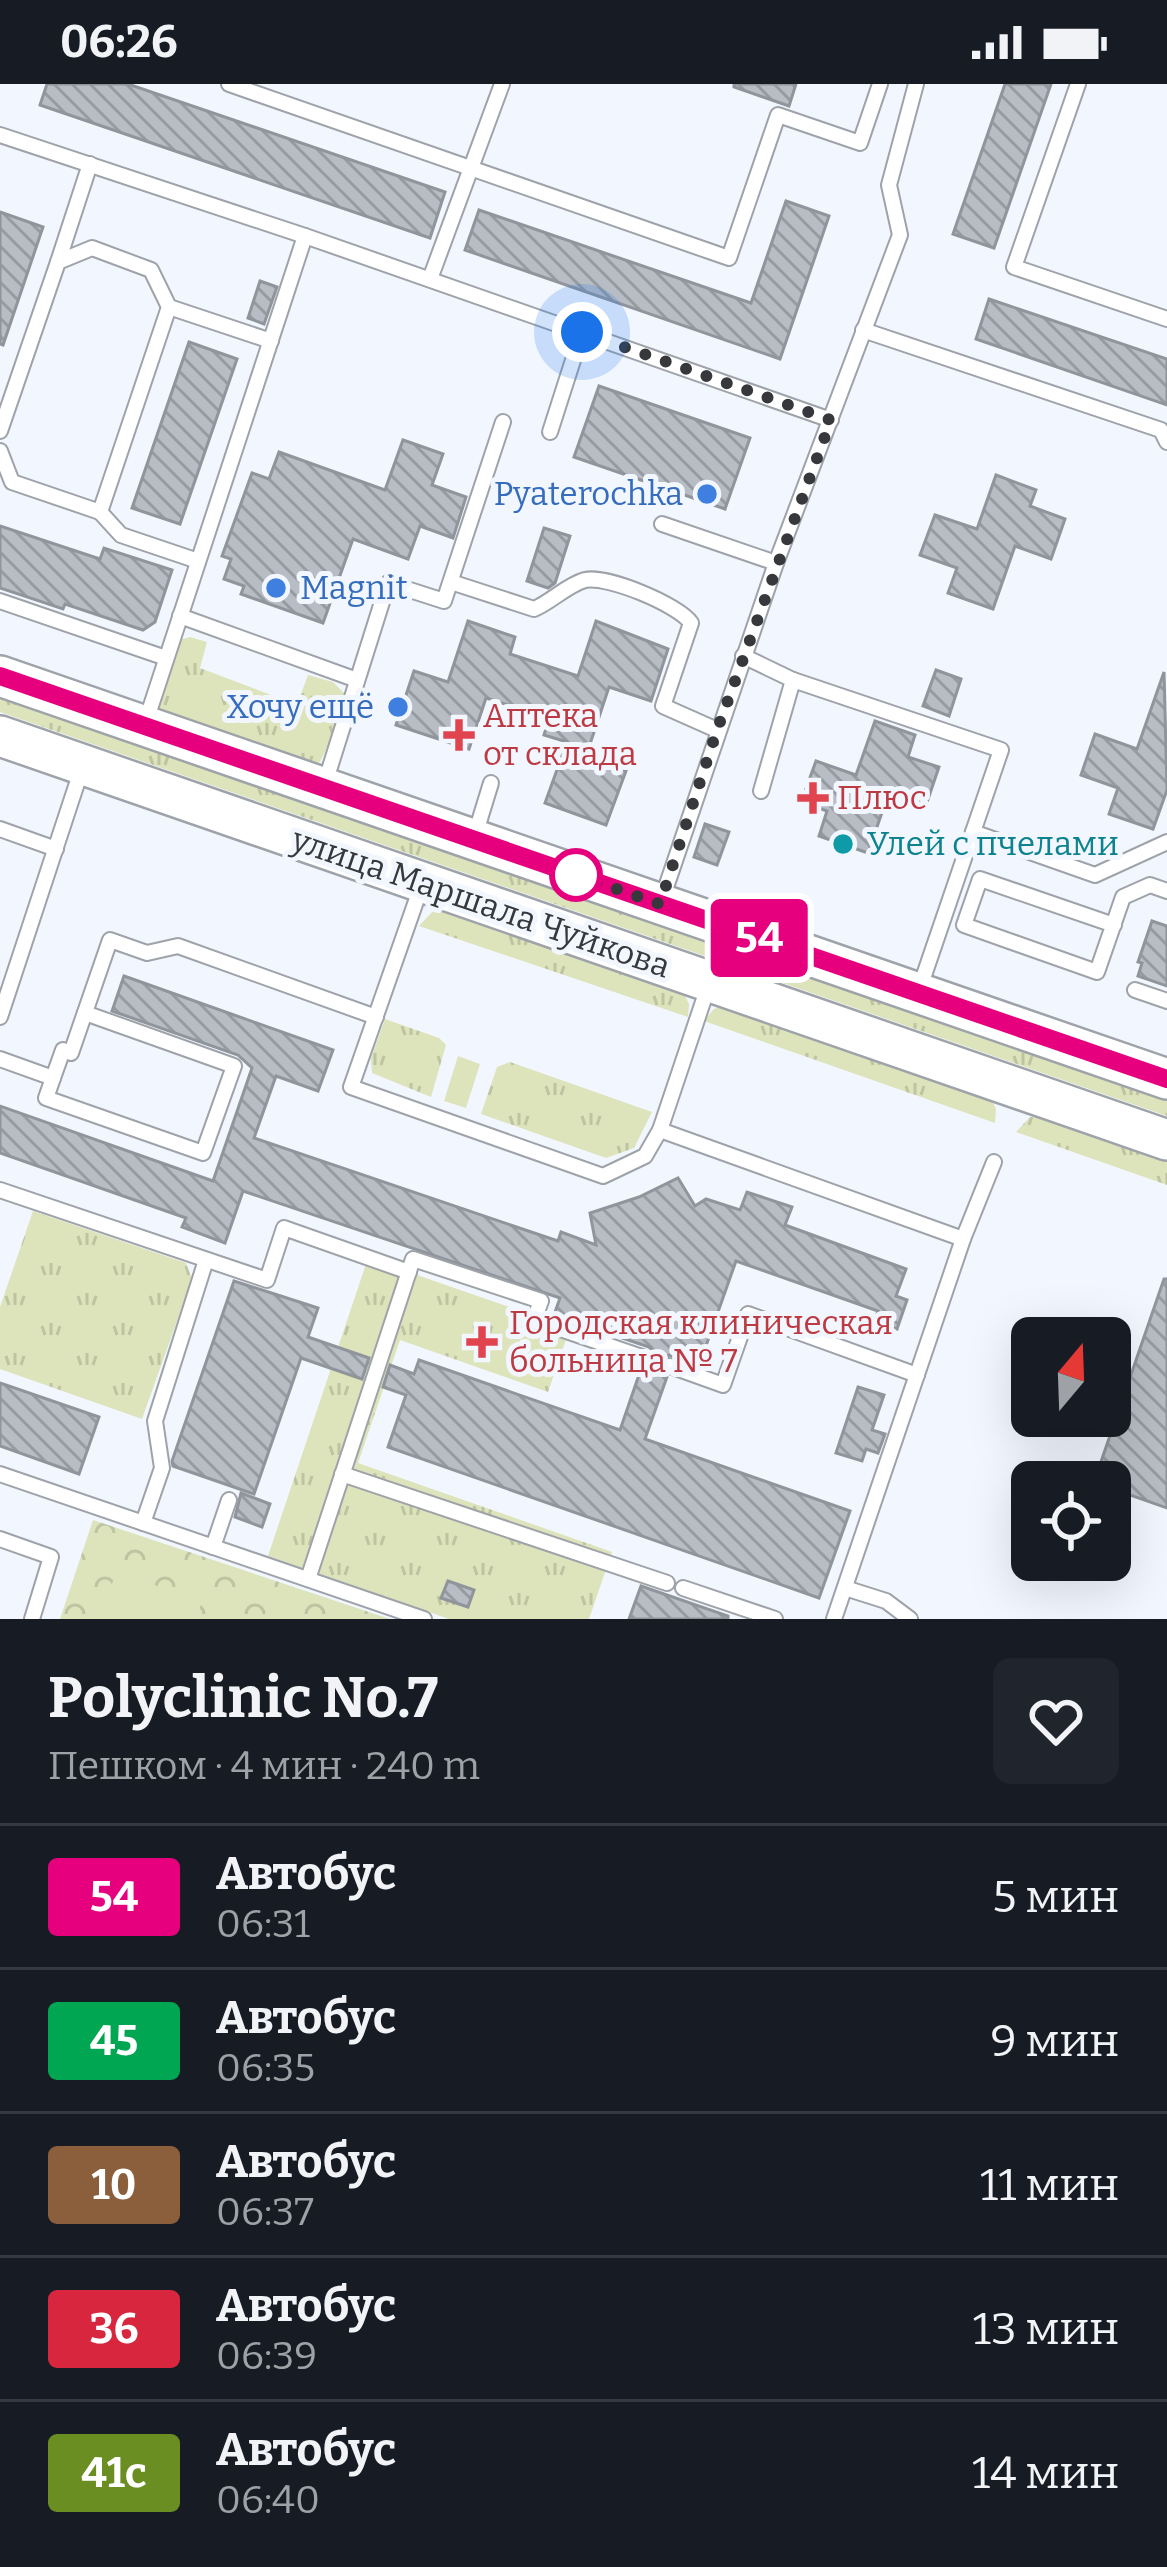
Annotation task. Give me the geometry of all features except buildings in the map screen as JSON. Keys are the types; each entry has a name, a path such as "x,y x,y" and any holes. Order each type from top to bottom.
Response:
{"main road":[{"name":"улица Маршала Чуйкова","path":"0,676 1167,1078"},
{"name":"улица Маршала Чуйкова","path":"0,736 1167,1140"}],"lane":[{"path":"229,84 729,258 778,115 860,143 880,84"},
{"path":"430,279 502,84"},
{"path":"660,904 776,563 900,235 889,185 916,84"},
{"path":"1078,84 1014,267 1167,319"},
{"path":"0,135 831,420"},
{"path":"0,431 90,164"},
{"path":"144,726 305,236"},
{"path":"58,262 92,248 152,270 170,307 100,512"},
{"path":"170,307 271,341"},
{"path":"863,330 1161,430 1167,442"},
{"path":"550,433 582,332"},
{"path":"324,788 388,583 444,601 503,422"},
{"path":"0,451 12,482 100,512 122,535 198,561"},
{"path":"662,524 776,563"},
{"path":"451,582 533,609 582,580 597,580 674,605 692,623 663,706 717,730"},
{"path":"0,602 166,658"},
{"path":"180,616 357,680"},
{"path":"743,656 794,680 1001,750 918,993"},
{"path":"761,791 794,680"},
{"path":"0,1017 82,765"},
{"path":"473,840 491,783"},
{"path":"0,829 56,849"},
{"path":"973,832 1095,874 1167,842"},
{"path":"1109,868 1123,897 1114,925 1097,972 964,925 980,879 1114,925"},
{"path":"423,883 351,1087 604,1176 645,1156 660,1130 710,982"},
{"path":"1123,897 1150,885 1167,891"},
{"path":"85,1013 234,1066 203,1154 46,1098 63,1050 71,1053 110,940 147,953 178,946 376,1017"},
{"path":"1135,990 1167,1001"},
{"path":"0,1059 53,1078"},
{"path":"660,1130 963,1239"},
{"path":"834,1619 963,1239 994,1162"},
{"path":"0,1190 267,1280 284,1228 409,1272"},
{"path":"308,1579 413,1259 541,1301 534,1320 645,1358"},
{"path":"143,1523 162,1468 154,1421 206,1260"},
{"path":"670,1366 723,1384 748,1313 917,1375"},
{"path":"0,1474 424,1619"},
{"path":"342,1474 668,1582"},
{"path":"213,1547 230,1500"},
{"path":"0,1539 51,1557 32,1619"},
{"path":"683,1588 776,1619"},
{"path":"844,1588 886,1601 910,1619"}],"green space":[{"path":"190,637 207,642 200,668 297,705 308,675 333,682 344,693 343,715 320,762 307,765 160,715 157,707 179,640"},
{"path":"0,691 1167,1095 1167,1116 0,712"},
{"path":"433,911 684,994 688,1017 419,926"},
{"path":"724,1005 991,1099 995,1123 704,1021"},
{"path":"385,1019 439,1038 446,1045 431,1097 372,1073 371,1058"},
{"path":"458,1056 480,1064 466,1108 444,1101"},
{"path":"510,1062 652,1112 634,1148 606,1158 481,1114 497,1067"},
{"path":"1030,1117 1167,1162 1167,1185 1016,1132"},
{"path":"33,1211 186,1263 192,1279 142,1419 0,1369 0,1307"},
{"path":"368,1258 570,1328 548,1392 400,1340 358,1463 612,1552 589,1619 449,1619 268,1556"},
{"path":"93,1520 390,1619 60,1619"},
{"path":"116,1572 202,1601 196,1619 100,1619"}],"bus line":[{"name":"54","path":"0,676 1167,1079"}],"place":[{"name":"Pyaterochka","path":"707,494"},
{"name":"Magnit","path":"276,588"},
{"name":"Хочу ещё","path":"398,707"},
{"name":"Аптека от склада","path":"459,735"},
{"name":"Плюс","path":"813,798"},
{"name":"Улей с пчелами","path":"843,844"},
{"name":"Городская клиническая больница № 7","path":"482,1342"}],"route":[{"path":"576,875 660,904 743,656 831,420 582,332"}]}
